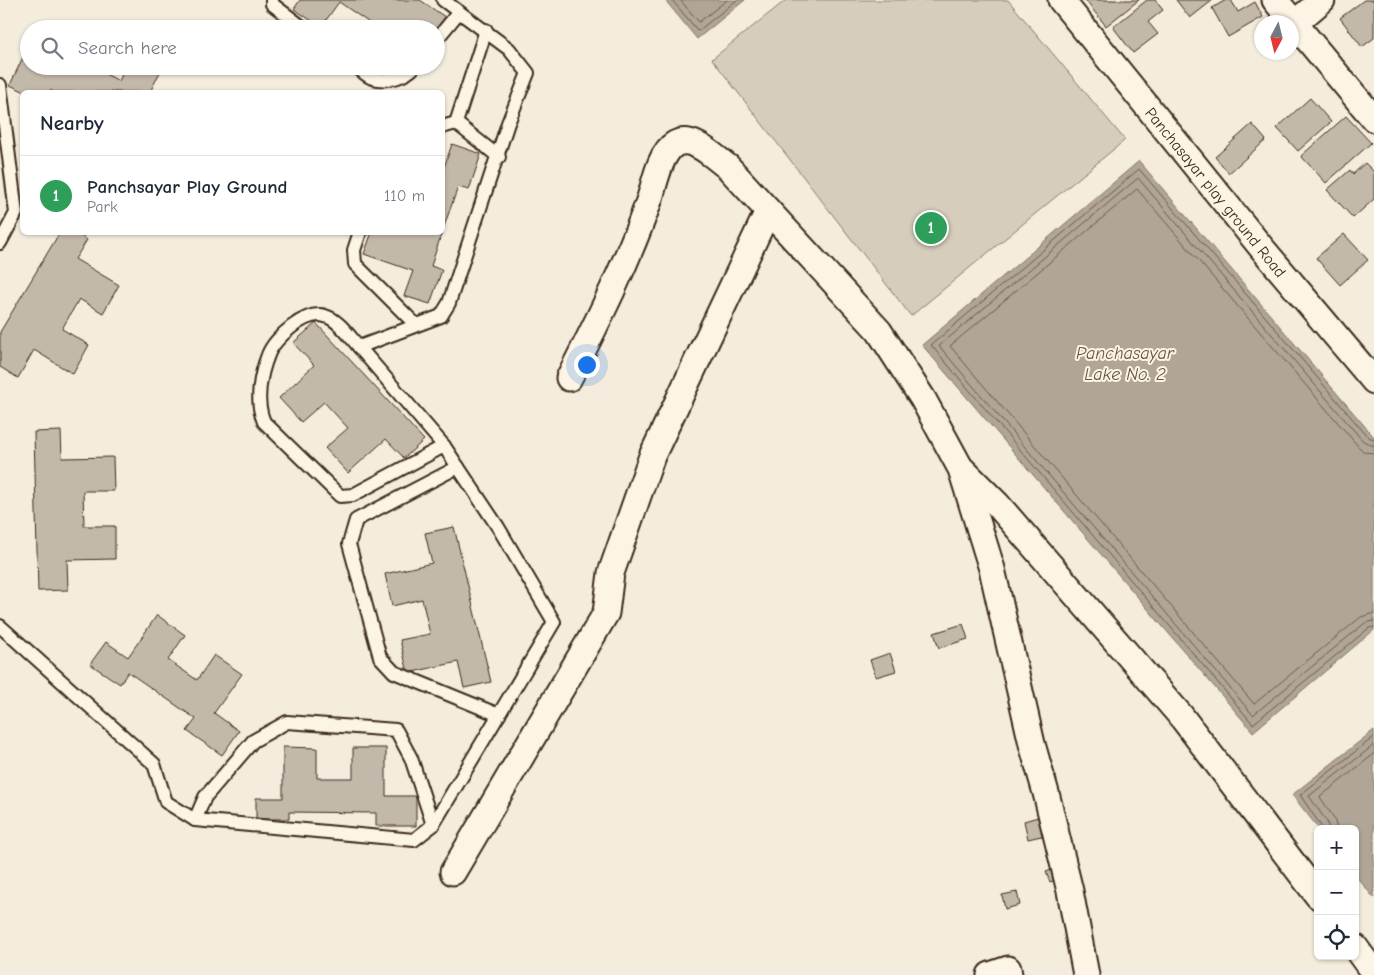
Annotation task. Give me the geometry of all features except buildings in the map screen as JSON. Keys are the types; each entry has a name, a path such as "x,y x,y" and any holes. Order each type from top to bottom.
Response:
{"street":[{"name":"Panchasayar play ground Road","path":"1061,0 1260,247 1374,382"},
{"path":"1275,0 1287,15"},
{"path":"1299,19 1322,0"},
{"path":"1299,29 1374,119"},
{"path":"568,378 610,298 624,266 665,155 676,144 689,142 702,147 728,168 879,332 923,399 962,469 992,569 1027,725 1070,891 1086,975"},
{"path":"453,872 606,614 611,574 652,456 768,211"},
{"path":"962,469 997,504 1181,716 1314,891"},
{"path":"1359,952 1374,973"},
{"path":"990,975 1008,969 1010,975"}],"lane":[{"path":"272,0 272,4 294,20"},
{"path":"359,347 441,316 449,303 508,123 528,73 509,48 442,0"},
{"path":"445,29 459,12"},
{"path":"456,123 486,30"},
{"path":"368,75 372,78 393,79 404,75"},
{"path":"0,85 16,213 0,243"},
{"path":"445,126 456,123"},
{"path":"456,123 498,157"},
{"path":"359,235 354,250 354,264 416,325"},
{"path":"0,626 154,764 166,802 195,820 414,840 433,825 554,622 498,527 444,446 343,329 327,316 313,314 293,325 269,352 261,380 259,410 264,422 340,496 353,495 444,446"},
{"path":"458,467 356,520 349,544 380,657 394,672 499,715"},
{"path":"195,820 205,797 253,741 287,722 396,730 411,758 433,825"}],"shaded area":[{"path":"786,0 1008,0 1125,140 911,316 712,59"}],"water":[{"path":"665,0 745,0 697,39"},
{"name":"Panchasayar Lake No. 2","path":"1139,161 1374,437 1374,630 1253,732 922,345"},
{"path":"1374,730 1374,898 1359,880 1359,825 1316,825 1292,795"}],"place":[{"name":"Panchsayar Play Ground","path":"931,228"}]}
